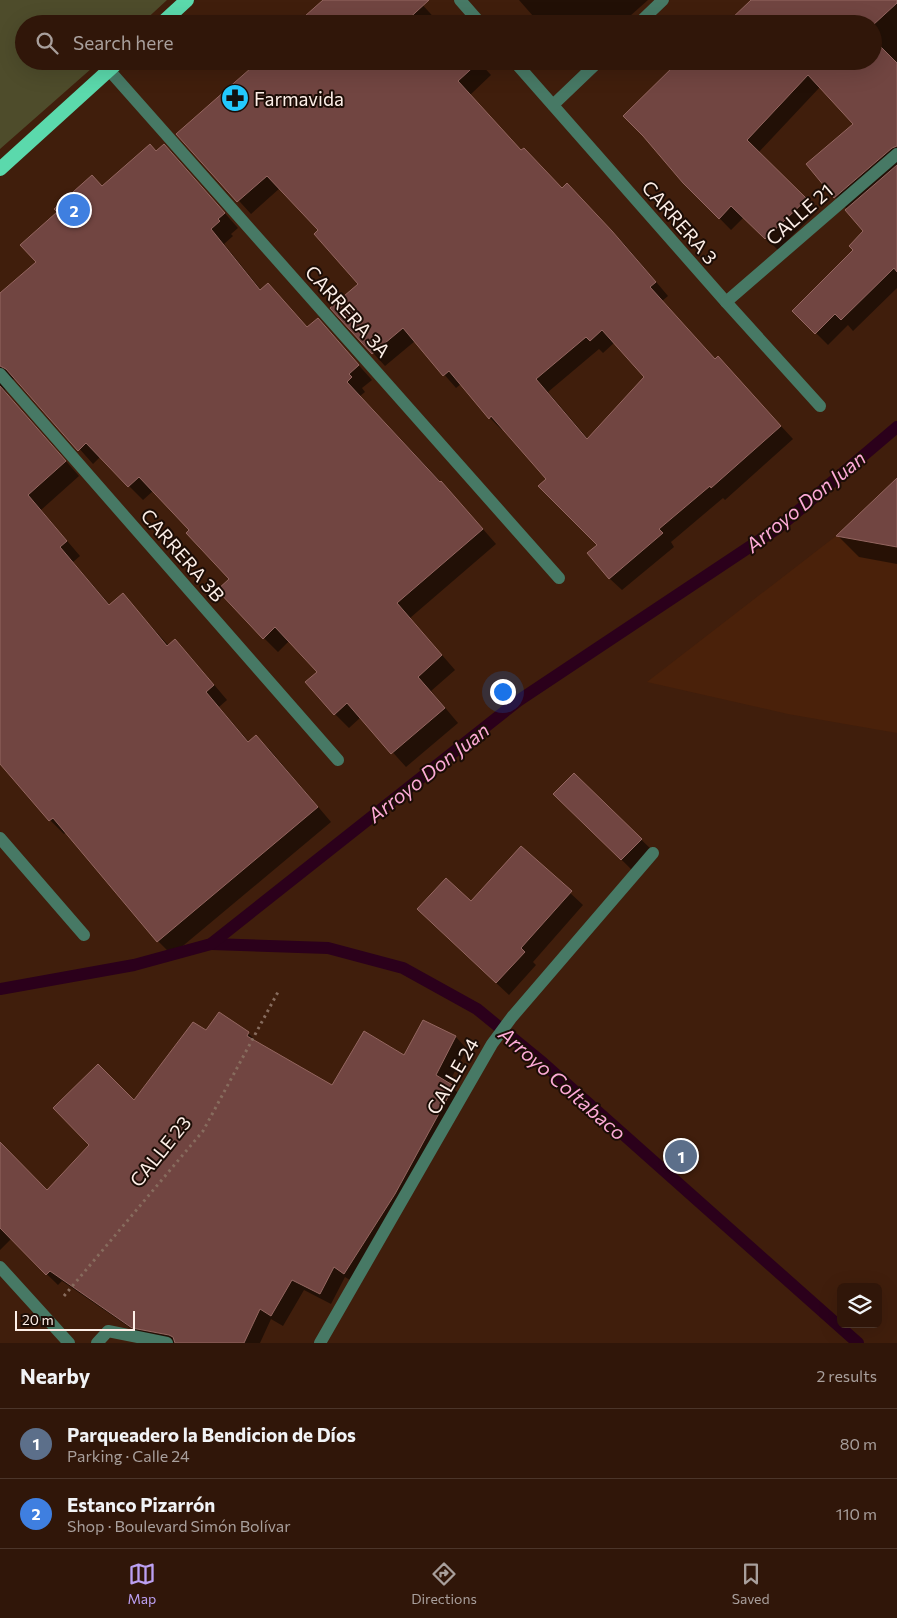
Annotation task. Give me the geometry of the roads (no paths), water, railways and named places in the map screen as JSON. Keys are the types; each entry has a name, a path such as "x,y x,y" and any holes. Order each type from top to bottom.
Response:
{"highway":[{"path":"171,15 187,0"},
{"path":"0,168 110,70"}],"street":[{"path":"460,0 473,15"},
{"path":"647,15 663,0"},
{"name":"CARRERA 3A","path":"117,70 559,578"},
{"name":"CARRERA 3","path":"522,70 820,406"},
{"path":"553,105 589,70"},
{"name":"CALLE 21","path":"726,302 897,154"},
{"name":"CARRERA 3B","path":"0,374 338,760"},
{"path":"0,838 84,935"},
{"name":"CALLE 24","path":"320,1343 492,1044 512,1017 653,853"},
{"path":"0,1267 69,1343"},
{"path":"97,1343 108,1331 167,1343"}],"waterway":[{"name":"Arroyo Don Juan","path":"0,989 134,965 211,944 518,701 778,528 897,427"},
{"name":"Arroyo Coltabaco","path":"211,944 328,948 403,968 477,1009 543,1063 858,1343"}],"place":[{"name":"Farmavida","path":"235,98"},
{"name":"Estanco Pizarrón","path":"74,210"},
{"name":"Parqueadero la Bendicion de Díos","path":"681,1156"}]}
